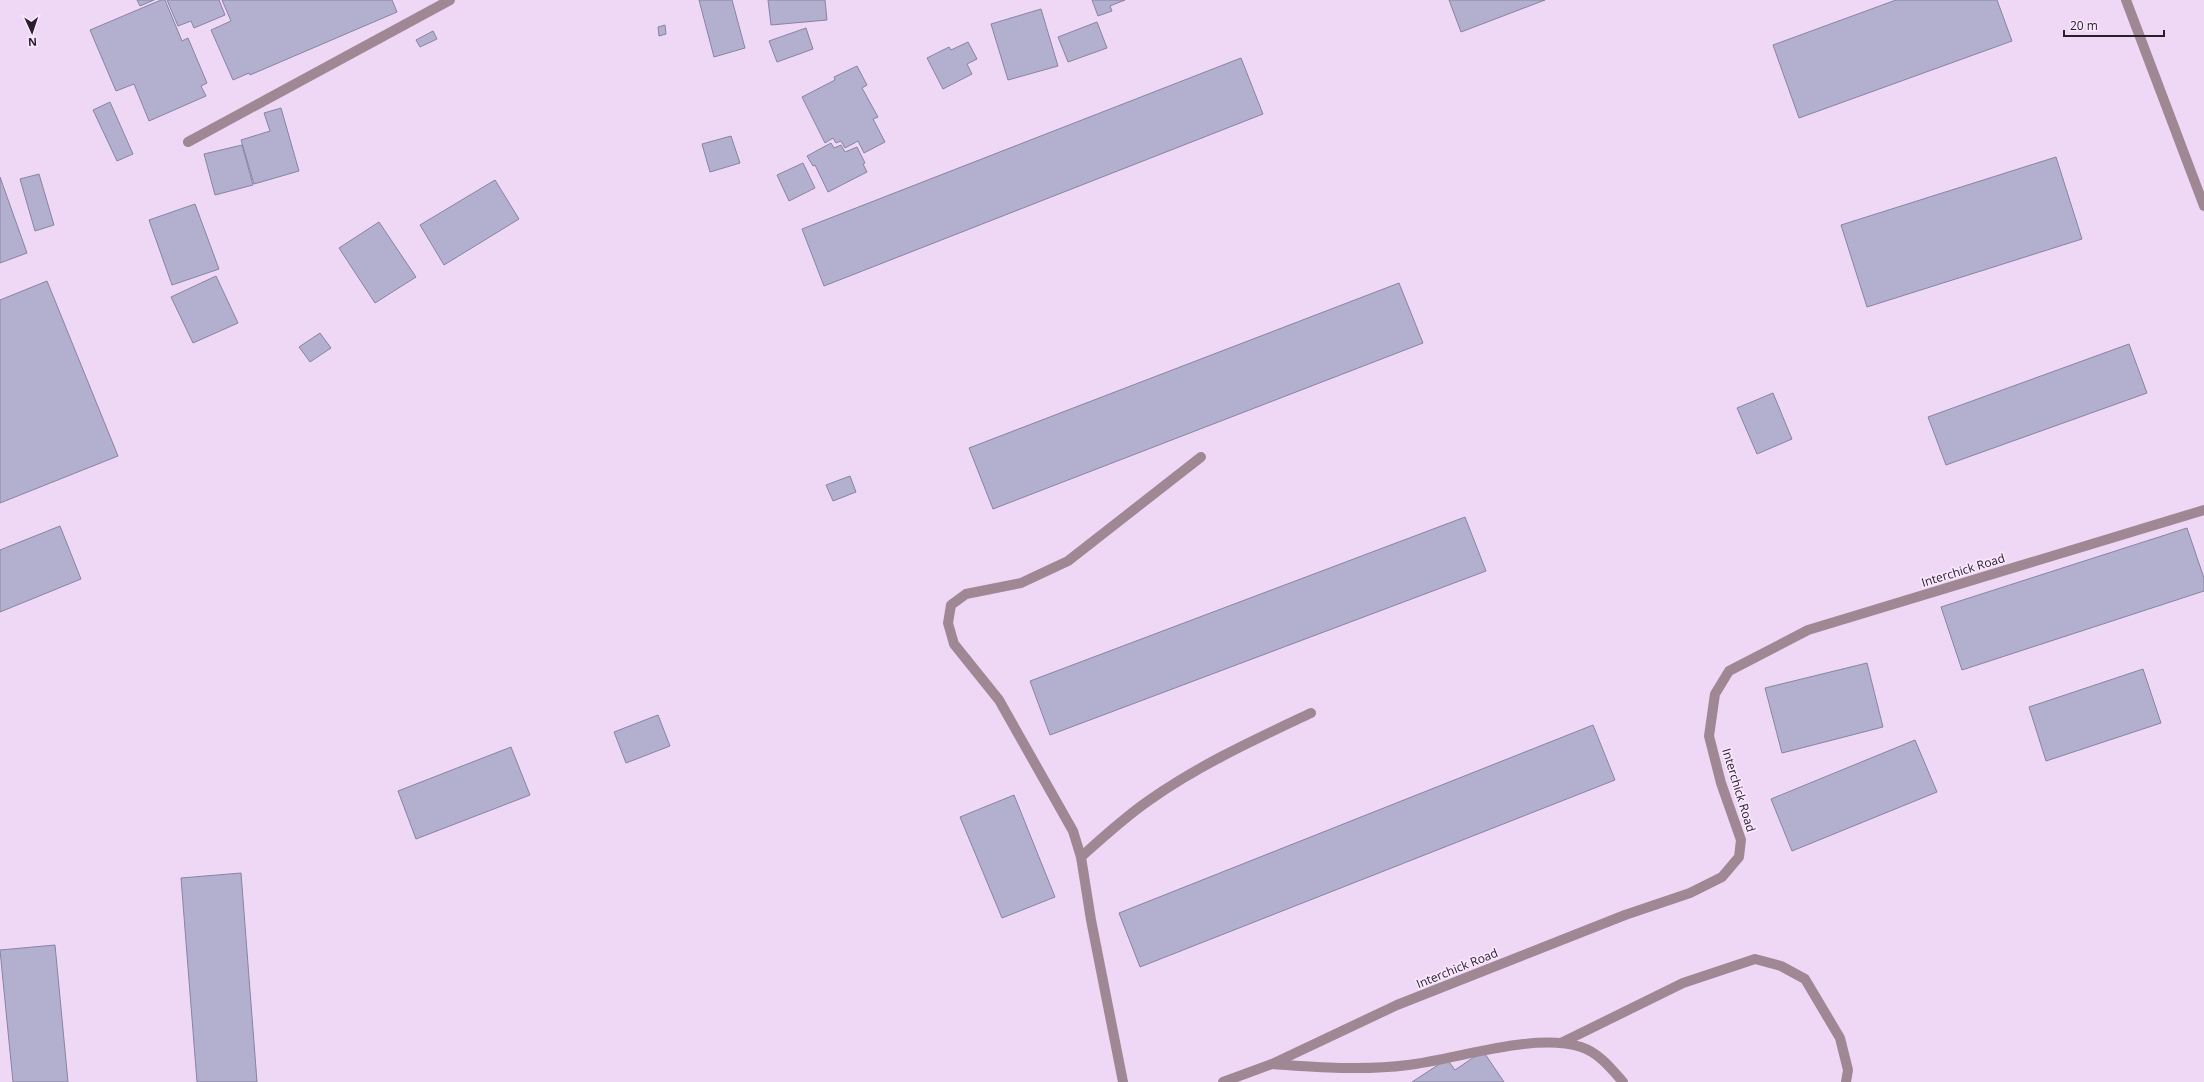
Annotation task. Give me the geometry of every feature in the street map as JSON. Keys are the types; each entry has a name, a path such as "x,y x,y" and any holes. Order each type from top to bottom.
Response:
{"street":[{"path":"188,142 450,0"},
{"path":"2126,0 2204,206"},
{"path":"1123,1082 1091,920 1081,857 1073,831 999,700 954,644 948,623 951,604 966,594 1021,583 1068,561 1201,457"},
{"name":"Interchick Road","path":"1223,1082 1272,1064 1397,1005 1625,916 1690,893 1722,877 1739,857 1741,840 1721,783 1710,736 1715,694 1729,671 1808,630 2204,510"},
{"path":"1081,857 1150,799 1193,772 1255,739 1311,713"},
{"path":"1561,1043 1682,984 1755,959 1781,966 1805,979 1840,1038 1848,1070 1846,1082"},
{"path":"1272,1064 1347,1069 1377,1068 1445,1059 1510,1046 1561,1043 1582,1048 1600,1057 1622,1082"}],"building":[{"path":"137,0 154,0 140,6"},
{"path":"161,0 165,0 182,41 188,38 207,83 201,86 206,96 149,121 134,84 116,91 90,30"},
{"path":"167,0 219,0 225,15 194,28 191,21 178,26"},
{"path":"222,0 392,0 397,12 250,75 249,73 233,80 211,30 231,21"},
{"path":"699,0 732,0 745,48 714,57"},
{"path":"768,0 825,0 827,20 771,25"},
{"path":"1092,0 1125,0 1110,6 1112,11 1098,16"},
{"path":"1449,0 1545,0 1461,32"},
{"path":"1896,0 1997,0 2012,41 1799,118 1773,45"},
{"path":"1041,9 1058,66 1008,80 991,24"},
{"path":"1097,22 1107,48 1068,62 1058,37"},
{"path":"665,25 666,34 659,36 658,27"},
{"path":"806,28 813,49 777,62 769,41"},
{"path":"433,31 437,39 420,47 416,40"},
{"path":"968,42 977,59 967,64 972,74 943,89 927,58 949,47 951,50"},
{"path":"1241,58 1263,114 824,286 802,229"},
{"path":"857,66 867,85 862,88 878,117 873,119 885,142 864,153 858,141 845,148 841,141 836,143 833,138 825,143 802,97 835,80 834,77"},
{"path":"110,102 133,154 117,161 93,110"},
{"path":"281,108 299,171 254,184 241,140 270,131 264,113"},
{"path":"731,136 740,163 710,172 702,144"},
{"path":"831,143 834,148 841,145 845,152 857,147 865,163 863,164 867,172 828,192 815,165 813,166 807,156"},
{"path":"242,145 253,185 215,195 204,154"},
{"path":"2056,157 2082,239 1867,307 1841,225"},
{"path":"803,163 815,188 789,201 777,175"},
{"path":"39,174 54,225 35,231 20,179"},
{"path":"0,177 27,253 0,263"},
{"path":"495,180 519,219 444,265 420,225"},
{"path":"195,204 219,269 172,285 149,220"},
{"path":"379,222 416,277 375,303 339,248"},
{"path":"216,276 238,323 193,343 171,297"},
{"path":"47,281 118,456 0,503 0,300"},
{"path":"1399,283 1423,343 993,509 969,448"},
{"path":"320,333 331,348 310,362 299,347"},
{"path":"2129,344 2147,393 1946,465 1928,417"},
{"path":"1773,393 1792,439 1757,454 1737,408"},
{"path":"850,476 856,492 833,501 826,485"},
{"path":"1465,517 1486,571 1050,735 1030,681"},
{"path":"60,526 81,579 0,612 0,550"},
{"path":"2187,528 2204,578 2204,591 1962,670 1941,607"},
{"path":"1867,663 1883,727 1782,753 1765,688"},
{"path":"2143,669 2161,723 2046,761 2029,707"},
{"path":"658,715 670,746 626,763 614,732"},
{"path":"1593,725 1615,780 1140,967 1119,913"},
{"path":"1915,740 1937,792 1792,851 1771,799"},
{"path":"511,747 530,795 416,839 398,791"},
{"path":"1014,795 1055,897 1002,918 960,817"},
{"path":"241,873 257,1082 197,1082 181,878"},
{"path":"55,945 68,1082 13,1082 0,950"},
{"path":"1483,1051 1504,1082 1412,1082 1447,1059 1455,1070"}]}
